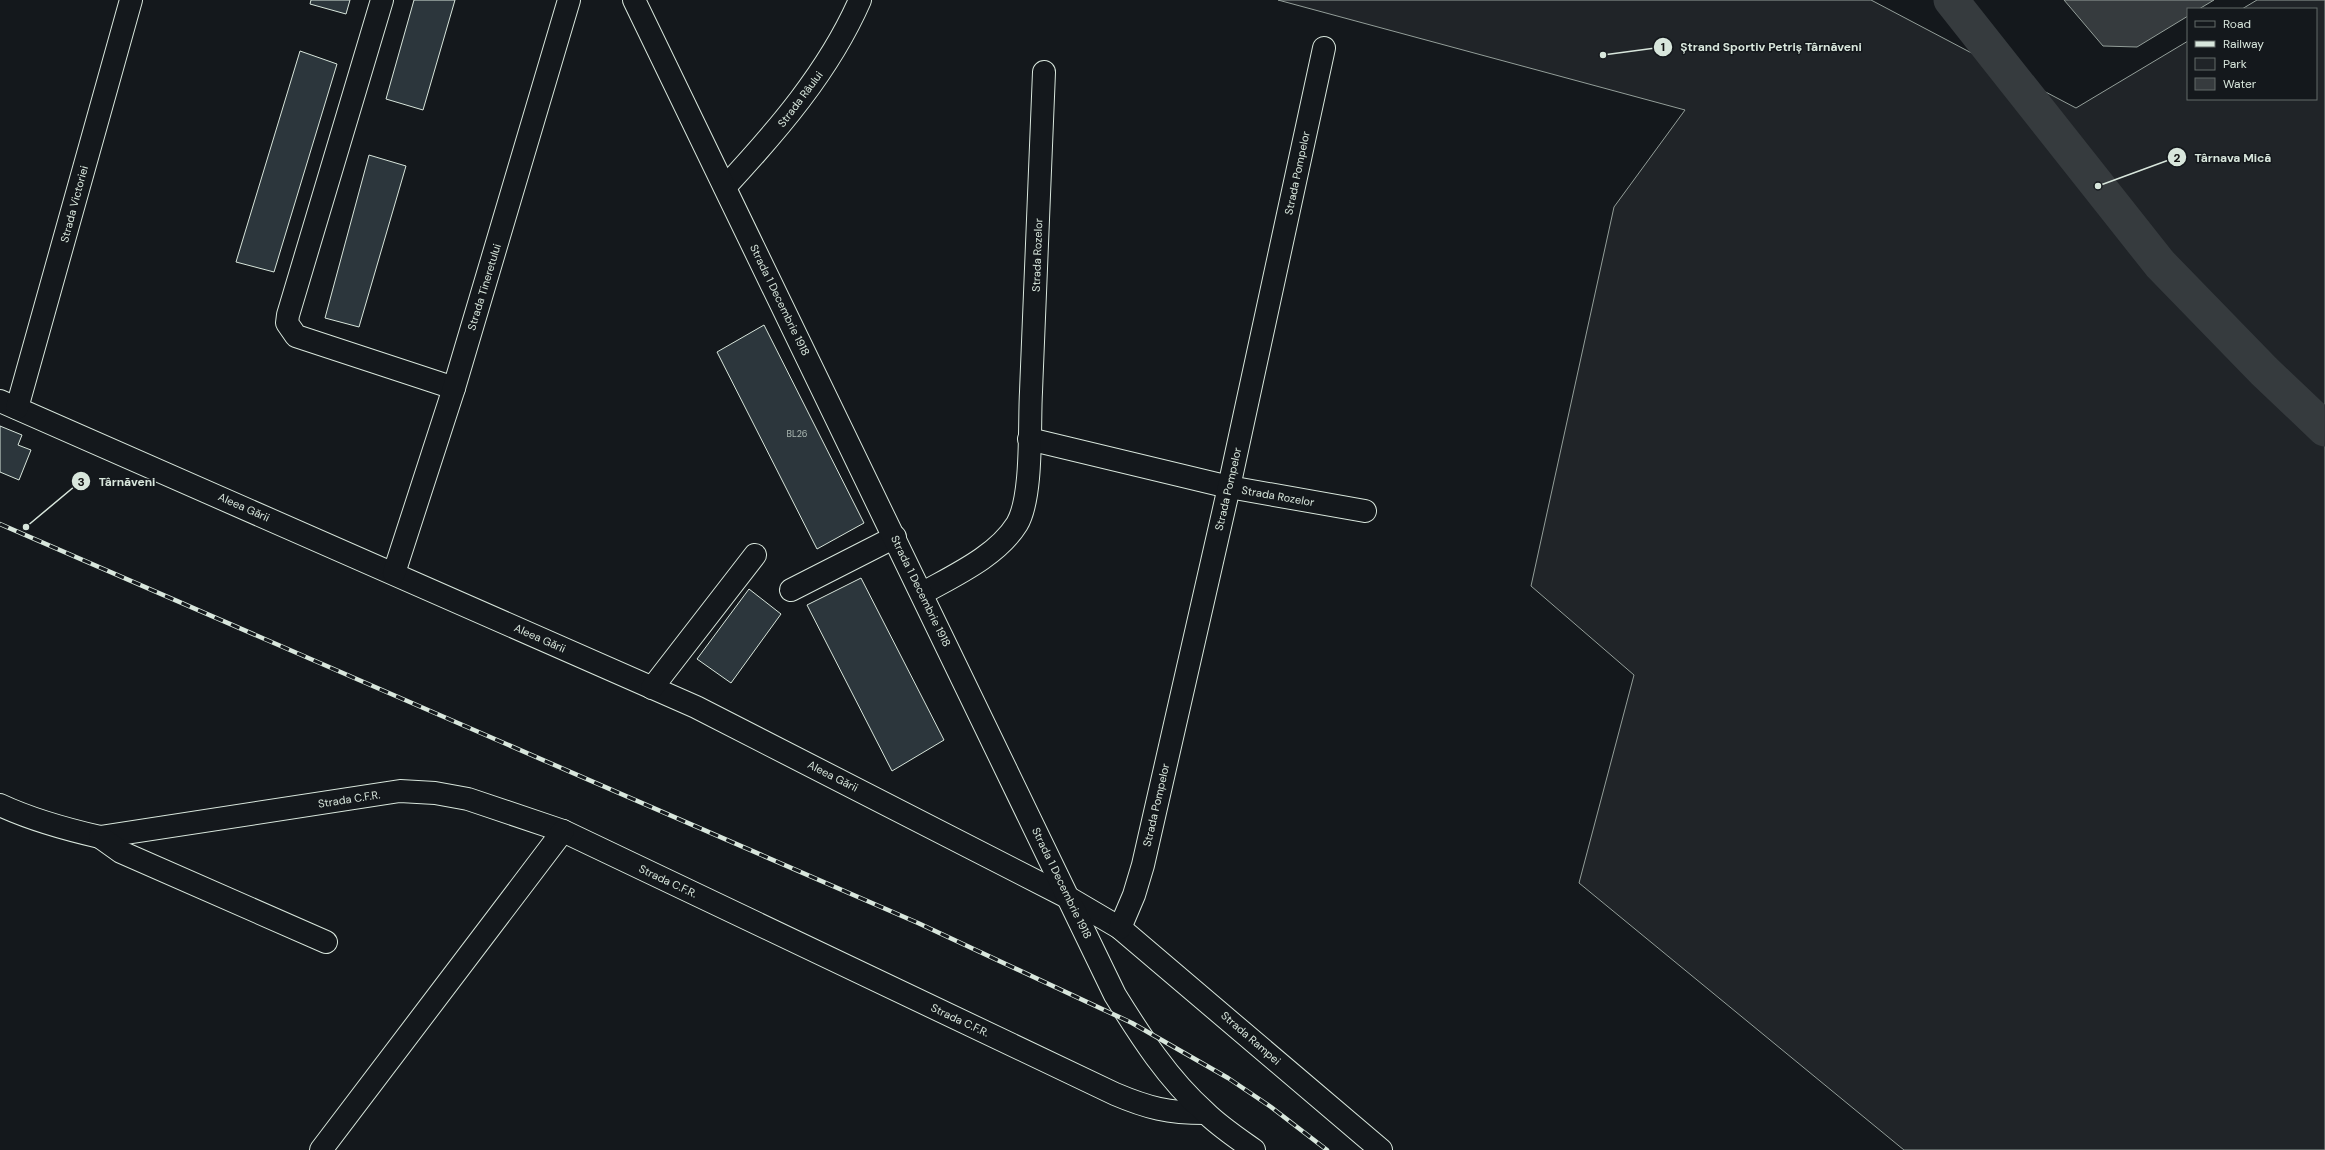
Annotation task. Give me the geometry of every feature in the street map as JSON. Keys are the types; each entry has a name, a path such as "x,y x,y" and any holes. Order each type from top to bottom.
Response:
{"street":[{"name":"Strada Victoriei","path":"9,405 131,0"},
{"path":"382,0 288,315 287,323 292,333 296,336 454,388"},
{"name":"Strada Tineretului","path":"394,573 454,388 569,0"},
{"name":"Strada 1 Decembrie 1918","path":"634,0 923,593 1116,995 1132,1023 1156,1058 1205,1113 1254,1150"},
{"name":"Strada Râului","path":"725,187 772,137 822,70 860,0"},
{"name":"Strada Pompelor","path":"1120,928 1134,896 1142,865 1229,487 1324,48"},
{"name":"Strada Rozelor","path":"923,593 992,551 1006,538 1017,523 1024,508 1029,439 1044,72"},
{"name":"Aleea Gării","path":"9,405 394,573 652,688 782,750 1069,898 1120,928"},
{"name":"Strada Rozelor","path":"1029,439 1229,487 1365,511"},
{"path":"791,590 895,537"},
{"path":"652,688 755,555"},
{"name":"Strada C.F.R.","path":"0,805 23,816 57,827 100,837 400,791 435,793 468,799 563,831 1115,1094 1144,1106 1175,1113 1205,1113"},
{"path":"321,1150 563,831"},
{"name":"Strada C.F.R.","path":"100,837 121,852 326,942"},
{"name":"Strada Rampei","path":"1120,928 1381,1150"}],"green space":[{"path":"1278,0 1871,0 2076,108 2187,42 2187,100 2317,100 2317,8 2244,8 2257,0 2325,0 2325,1150 1904,1150 1579,883 1634,675 1531,586 1614,207 1685,110"}],"water":[{"path":"2064,0 2214,0 2201,8 2187,8 2187,17 2137,47 2103,46"}],"building":[{"path":"311,0 350,0 346,14 310,4"},
{"path":"414,0 455,0 423,110 386,99"},
{"path":"300,51 337,64 274,272 236,262"},
{"path":"369,155 406,166 359,327 325,318"},
{"path":"764,325 864,523 817,549 717,352"},
{"path":"0,426 22,435 18,445 31,450 19,480 0,472"},
{"path":"861,578 944,740 892,771 807,605"},
{"path":"749,589 781,614 731,683 697,659"}],"waterway":[{"path":"1951,0 2160,264 2264,371 2325,429"}],"railway":[{"path":"0,524 918,923 1132,1023 1228,1078 1271,1107 1327,1150"}],"place":[{"name":"Ștrand Sportiv Petriș Târnăveni","path":"1603,55"},
{"name":"Târnava Mică","path":"2098,186"},
{"name":"Târnăveni","path":"26,527"}]}
